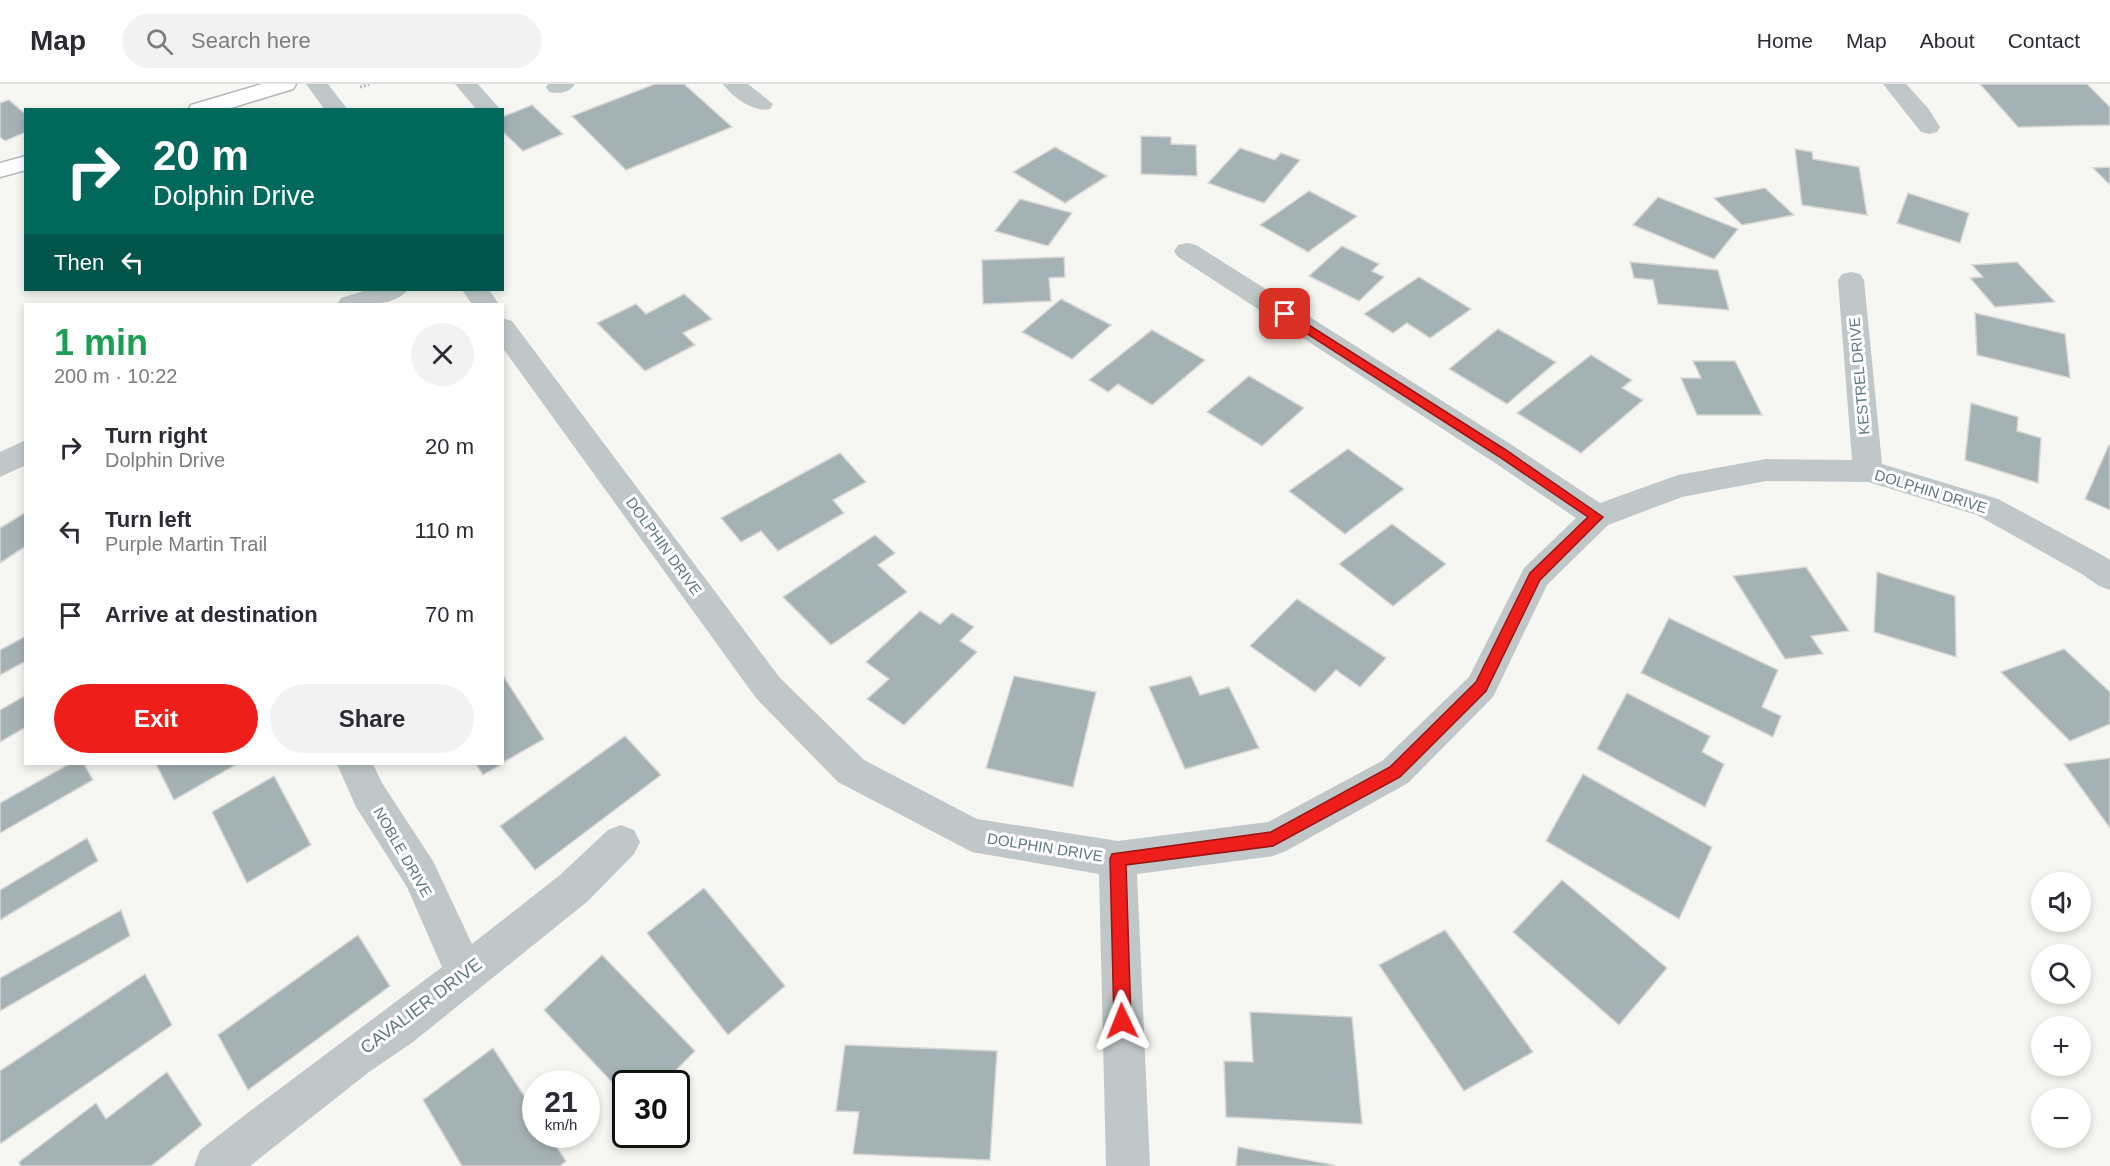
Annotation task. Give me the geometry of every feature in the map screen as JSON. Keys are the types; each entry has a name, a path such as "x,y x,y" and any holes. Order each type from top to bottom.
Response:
{"main road":[{"path":"206,108 285,84"},
{"path":"0,170 24,164"}],"street":[{"path":"316,84 335,108"},
{"path":"466,84 488,108"},
{"path":"734,84 762,104"},
{"path":"1894,84 1914,105 1929,127"},
{"path":"1186,251 1502,453 1597,517"},
{"name":"KESTREL DRIVE","path":"1851,280 1868,471"},
{"path":"353,303 391,291"},
{"path":"476,291 485,303"},
{"name":"DOLPHIN DRIVE","path":"504,330 768,688 851,771 972,835 1118,859 1273,839 1395,772 1481,687 1535,577 1597,517 1678,486 1766,470 1868,471 1987,507 2093,564 2110,577"},
{"path":"0,466 24,452"},
{"name":"NOBLE DRIVE","path":"355,765 369,795 420,874 465,973"},
{"name":"CAVALIER DRIVE","path":"216,1166 574,888 621,842"},
{"path":"1118,859 1128,1166"}],"building":[{"path":"655,84 684,84 732,127 626,170 572,116"},
{"path":"1980,84 2087,84 2110,107 2110,125 2018,127"},
{"path":"9,100 24,111 24,133 5,141 0,137 0,103"},
{"path":"532,105 563,134 523,151 504,133 504,116"},
{"path":"1141,136 1171,137 1171,144 1196,145 1197,176 1141,174"},
{"path":"1055,147 1107,176 1065,203 1013,172"},
{"path":"1240,148 1275,160 1281,153 1300,160 1264,203 1208,183"},
{"path":"1795,149 1812,152 1813,159 1859,167 1867,215 1802,205"},
{"path":"2110,167 2110,185 2093,168"},
{"path":"1765,188 1794,215 1742,225 1714,198"},
{"path":"1309,191 1357,216 1308,252 1260,225"},
{"path":"1908,193 1969,213 1960,243 1897,223"},
{"path":"1658,197 1738,229 1714,259 1633,225"},
{"path":"1020,199 1072,213 1048,246 995,231"},
{"path":"1342,246 1379,264 1372,271 1384,277 1359,301 1309,276"},
{"path":"1064,257 1065,277 1049,278 1051,301 983,304 982,260"},
{"path":"1630,262 1718,270 1729,310 1658,304 1653,280 1634,278"},
{"path":"2017,262 2055,302 1995,307 1970,278 1983,277 1972,265"},
{"path":"1419,277 1471,309 1430,338 1407,323 1393,333 1364,314"},
{"path":"684,294 712,319 683,333 695,345 645,371 597,323 636,304 646,314"},
{"path":"1061,299 1111,325 1072,359 1022,332"},
{"path":"1975,313 2065,334 2070,378 1977,355"},
{"path":"1498,329 1556,362 1507,404 1449,369"},
{"path":"1152,330 1205,360 1152,405 1118,384 1108,392 1089,380"},
{"path":"1591,355 1632,380 1622,388 1643,400 1581,453 1517,413"},
{"path":"1693,361 1735,361 1762,415 1697,415 1681,378 1701,378"},
{"path":"1249,376 1304,408 1262,446 1207,412"},
{"path":"1971,403 2018,417 2017,431 2041,438 2038,483 1965,460"},
{"path":"2110,445 2110,510 2085,499"},
{"path":"1348,449 1404,489 1345,534 1289,491"},
{"path":"840,453 866,482 833,500 844,513 778,551 761,531 741,542 721,518"},
{"path":"24,513 24,547 0,563 0,528"},
{"path":"1392,524 1446,564 1393,606 1339,564"},
{"path":"875,535 895,553 878,565 907,592 831,645 783,597"},
{"path":"1806,567 1849,631 1811,636 1823,654 1785,659 1733,576"},
{"path":"1877,572 1955,596 1956,657 1874,632"},
{"path":"1297,599 1386,658 1360,687 1336,670 1315,692 1250,646"},
{"path":"920,611 940,624 952,613 974,627 960,641 977,652 904,725 867,699 889,679 866,662"},
{"path":"1669,618 1778,670 1762,707 1781,716 1773,737 1641,673"},
{"path":"24,637 24,662 0,675 0,650"},
{"path":"2064,649 2110,692 2110,724 2070,741 2001,672"},
{"path":"1014,676 1096,692 1073,787 986,768"},
{"path":"1191,676 1200,695 1229,687 1259,748 1185,769 1149,687"},
{"path":"504,677 544,739 504,762"},
{"path":"1627,693 1710,736 1702,752 1724,764 1705,807 1597,749"},
{"path":"24,696 24,728 0,742 0,710"},
{"path":"625,736 661,775 535,870 500,826"},
{"path":"2110,758 2110,828 2064,764"},
{"path":"67,765 85,765 93,780 0,833 0,803"},
{"path":"156,765 235,765 174,800"},
{"path":"477,765 500,765 483,775"},
{"path":"1583,774 1712,847 1679,919 1546,841"},
{"path":"274,776 311,845 247,883 212,812"},
{"path":"87,838 98,861 0,920 0,890"},
{"path":"1562,880 1667,968 1619,1025 1513,932"},
{"path":"704,888 785,986 728,1035 647,933"},
{"path":"121,910 130,936 0,1011 0,978"},
{"path":"1445,930 1533,1052 1464,1091 1379,965"},
{"path":"358,935 390,986 248,1090 218,1035"},
{"path":"602,955 695,1051 676,1070 612,1070 612,1082 544,1010"},
{"path":"145,974 172,1025 0,1144 0,1071"},
{"path":"1250,1012 1352,1017 1362,1124 1226,1117 1224,1061 1253,1062"},
{"path":"845,1045 997,1051 990,1160 853,1154 859,1112 836,1111"},
{"path":"493,1048 522,1093 522,1148 557,1148 566,1161 560,1166 462,1166 423,1100"},
{"path":"167,1072 202,1125 151,1166 21,1166 19,1162 96,1103 106,1119"},
{"path":"1238,1147 1334,1165 1334,1166 1236,1166"}],"route":[{"path":"1122,1021 1118,859 1273,839 1395,772 1481,687 1535,577 1597,517 1502,453 1285,314"}]}
